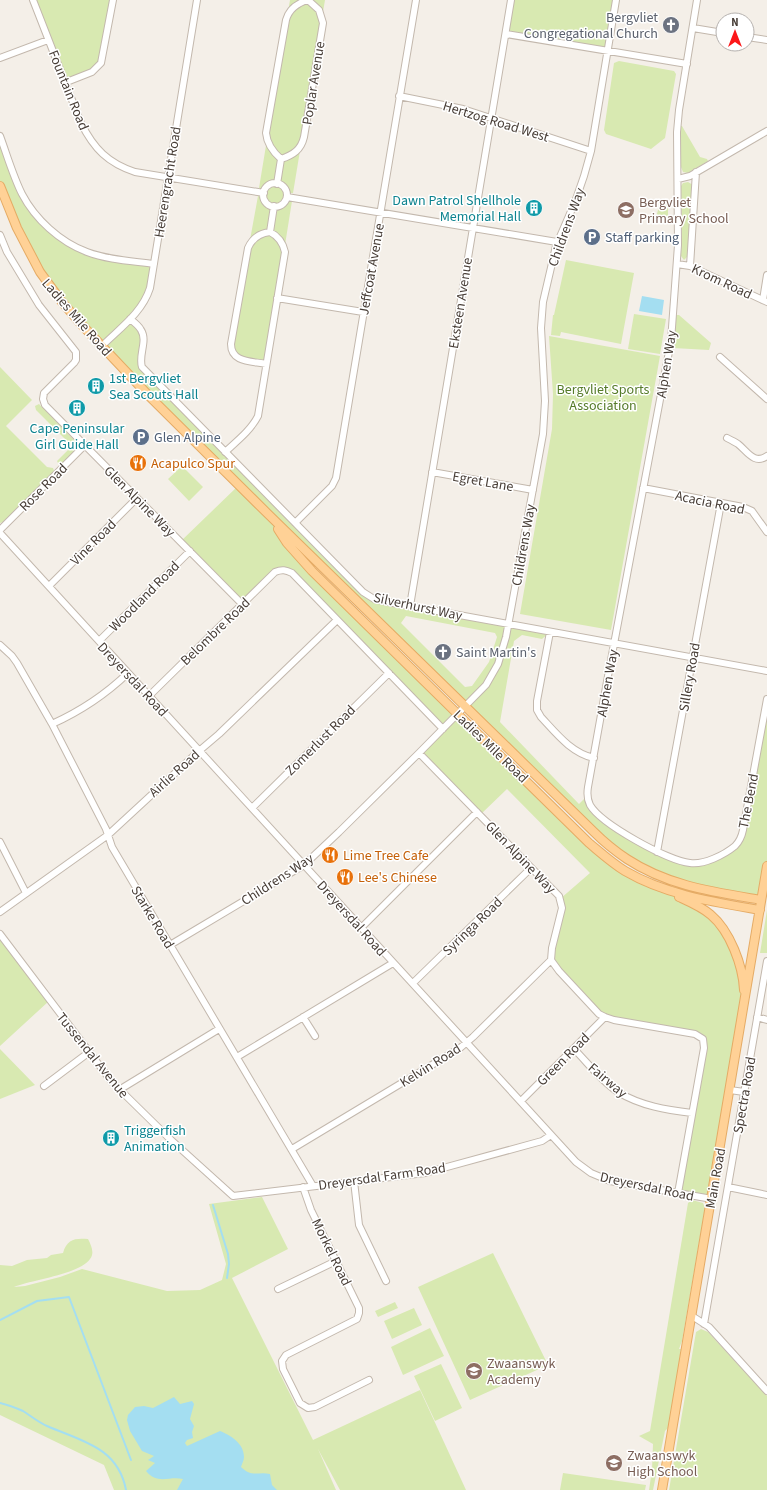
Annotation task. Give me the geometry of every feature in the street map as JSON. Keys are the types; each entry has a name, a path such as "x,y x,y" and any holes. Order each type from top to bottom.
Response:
{"main road":[{"name":"Ladies Mile Road","path":"0,186 17,228 40,272 62,302 102,346 155,402 267,513 594,832 625,858 650,872 679,884 713,892 761,900"},
{"name":"Ladies Mile Road","path":"267,513 287,543 312,571 600,852 625,871 653,885 687,896 760,910"},
{"name":"Main Road","path":"662,1490 744,1011 767,866"},
{"path":"653,885 711,914 721,926 730,941 741,968 744,985 744,1011"}],"street":[{"name":"Fountain Road","path":"33,0 64,83 88,137 104,156 124,168 136,172 264,193"},
{"path":"64,83 92,72 101,63 113,0"},
{"name":"Heerengracht Road","path":"102,346 139,311 147,299 197,0"},
{"name":"Poplar Avenue","path":"308,0 319,10 323,23 304,137 300,149 281,159 274,152 267,141 267,126 286,20 288,14 293,8 308,0"},
{"name":"Jeffcoat Avenue","path":"295,523 335,482 416,0"},
{"name":"Eksteen Avenue","path":"410,606 511,0"},
{"name":"Childrens Way","path":"170,945 304,865 465,707 486,685 492,675 503,650 509,624 542,446 545,407 541,328 543,302 550,269 558,242 584,176 590,151 616,0"},
{"name":"Alphen Way","path":"587,796 614,643 670,347 679,229 677,149 679,110 698,0"},
{"path":"693,28 715,32"},
{"path":"506,34 687,64"},
{"path":"755,38 767,40"},
{"path":"0,58 48,40"},
{"name":"Hertzog Road West","path":"400,96 444,105 491,118 590,151"},
{"path":"678,178 690,176 767,131"},
{"path":"0,136 22,194 33,210 57,235 88,252 108,257 154,264"},
{"path":"277,184 281,159"},
{"path":"690,266 696,172"},
{"path":"277,184 285,189 287,197 284,203 274,206 267,203 264,193 268,186 277,184"},
{"path":"287,197 558,242"},
{"path":"270,232 274,206"},
{"path":"225,452 252,425 258,416 285,252 284,247 278,238 270,232 265,232 256,238 250,243 248,248 232,344 233,354 237,358 266,364"},
{"path":"0,235 7,252 0,255"},
{"name":"Glen Alpine Way","path":"7,252 39,304 76,352 76,360 74,363 46,391 43,396 45,405 242,604"},
{"name":"Krom Road","path":"677,264 690,266 765,301"},
{"path":"765,301 767,275"},
{"path":"278,298 363,312"},
{"name":"Silverhurst Way","path":"130,319 141,330 144,336 140,358 142,367 362,592 374,599 767,671"},
{"path":"720,357 767,399"},
{"path":"727,438 739,445 751,457 760,459 767,456"},
{"name":"Rose Road","path":"0,530 85,445"},
{"name":"Egret Lane","path":"432,472 533,490"},
{"name":"Acacia Road","path":"643,488 748,509 755,515 767,532"},
{"name":"Vine Road","path":"49,586 137,498"},
{"name":"Sillery Road","path":"657,852 721,503"},
{"name":"Dreyersdal Road","path":"0,534 576,1162 600,1178 712,1199"},
{"name":"Woodland Road","path":"99,641 190,551"},
{"name":"Belombre Road","path":"149,696 275,572 288,570 292,573 337,620"},
{"path":"337,620 443,729"},
{"name":"Airlie Road","path":"0,912 108,835 199,750 219,734 337,620"},
{"path":"550,632 537,701 539,714 572,748 581,754 594,758"},
{"name":"Starke Road","path":"0,645 17,663 52,724 108,835 112,847 313,1186"},
{"name":"Zomerlust Road","path":"252,808 389,672"},
{"path":"52,724 74,714 98,699 128,673"},
{"name":"The Bend","path":"587,796 593,809 604,818 636,841 657,852 681,861 700,863 724,852 735,846 744,830 767,699"},
{"name":"Glen Alpine Way","path":"419,753 557,894 562,908 552,948 551,960"},
{"path":"361,928 477,812"},
{"path":"0,842 26,893"},
{"name":"Syringa Road","path":"413,984 531,868"},
{"name":"Tussendal Avenue","path":"0,934 88,1053 119,1090 233,1196"},
{"path":"551,960 559,971 599,1014 605,1018 695,1034 703,1039 704,1048 678,1193"},
{"name":"Kelvin Road","path":"292,1149 460,1048 551,960"},
{"name":"Spectra Road","path":"704,1324 767,961"},
{"path":"237,1057 393,963"},
{"path":"303,1017 315,1036"},
{"path":"757,1017 767,1020"},
{"name":"Green Road","path":"521,1101 605,1018"},
{"path":"119,1090 219,1029"},
{"name":"Fairway","path":"574,1049 606,1082 624,1095 640,1103 651,1106 692,1113"},
{"path":"44,1086 88,1053"},
{"path":"730,1090 744,1092"},
{"name":"Dreyersdal Farm Road","path":"233,1196 425,1173 542,1141 551,1135"},
{"path":"354,1181 359,1226 386,1281"},
{"path":"728,1186 767,1195"},
{"name":"Morkel Road","path":"303,1187 308,1202 359,1308 358,1316 356,1318 289,1352 283,1358 282,1365 300,1403 308,1408 315,1407 369,1380"},
{"path":"278,1289 336,1261"},
{"path":"692,1316 704,1324 719,1338 767,1391"}],"green space":[{"path":"33,0 113,0 98,68 64,83"},
{"path":"290,0 325,0 293,193 287,193 286,200 292,201 266,364 237,358 231,344 258,196 264,197 265,189 259,188"},
{"path":"511,0 616,0 608,50 506,34"},
{"path":"619,61 674,71 676,74 665,138 651,149 606,134 604,130 614,63"},
{"path":"680,126 682,126 700,157 707,159 708,161 688,173 683,172 681,167"},
{"path":"0,136 23,194 46,225 88,252 154,264 150,288 131,319 141,330 140,362 368,596 550,632 542,639 522,635 514,641 500,722 579,804 587,796 590,805 618,828 681,861 707,861 739,841 767,699 767,864 761,900 693,888 625,858 269,515 287,543 606,857 691,903 721,926 744,985 712,1199 678,1193 704,1048 700,1037 605,1017 551,960 561,913 560,899 590,873 507,789 480,815 419,753 443,729 292,573 280,570 242,604 180,542 239,485 150,397 40,272 0,186","holes":["406,616 495,633 497,637 489,662 472,686 465,687 401,623"]},
{"path":"688,182 693,185 688,256 684,260 681,256 681,186 683,183"},
{"path":"661,199 668,201 668,221 663,223 655,221"},
{"path":"566,260 634,273 621,344 561,332 560,336 551,335 553,315"},
{"path":"634,314 666,319 660,354 628,349"},
{"path":"676,315 679,315 711,343 709,350 673,348"},
{"name":"Bergvliet Sports Association","path":"549,336 660,356 611,630 520,614 552,429 553,394"},
{"path":"0,367 32,400 6,426 47,467 53,468 54,471 3,522 0,523"},
{"path":"39,404 77,443 77,449 59,465 57,461 72,446 36,410 35,406"},
{"path":"182,466 203,487 189,501 168,479"},
{"path":"767,910 767,953 760,953"},
{"path":"0,935 49,1001 0,1046"},
{"path":"0,1049 35,1085 0,1099"},
{"path":"262,1197 288,1249 232,1278 313,1440 420,1390 466,1490 340,1490 318,1449 336,1490 114,1490 104,1465 0,1415 0,1265 12,1266 27,1260 47,1258 51,1255 63,1253 69,1242 72,1240 88,1239 92,1249 92,1254 90,1259 85,1264 66,1273 14,1287 25,1286 60,1277 82,1269 167,1291 200,1290 222,1280 226,1264 209,1204"},
{"path":"692,1200 703,1203 705,1208 682,1341 679,1349 681,1349 669,1427 665,1431 653,1490 649,1490 652,1470 653,1444 639,1436 650,1431 688,1203"},
{"path":"493,1253 548,1365 470,1400 418,1287"},
{"path":"395,1302 398,1308 378,1317 375,1311"},
{"path":"414,1308 422,1325 392,1339 384,1321"},
{"path":"430,1328 444,1356 403,1375 391,1347"},
{"path":"701,1329 708,1332 767,1396 767,1490 669,1490 696,1332"},
{"path":"441,1364 462,1408 435,1421 414,1376"},
{"path":"563,1473 646,1485 645,1490 560,1490"}],"water":[{"path":"642,296 664,300 662,315 639,311"},
{"path":"174,1397 180,1404 192,1401 194,1404 190,1419 194,1426 192,1432 193,1438 187,1440 185,1443 187,1446 220,1431 236,1440 242,1448 244,1457 241,1467 252,1473 270,1474 272,1485 277,1490 177,1490 183,1479 159,1479 150,1475 146,1471 155,1463 148,1460 154,1456 142,1451 130,1431 127,1420 128,1415 135,1407 144,1406 153,1408"}],"waterway":[{"path":"213,1205 228,1254 229,1264 227,1278"},
{"path":"0,1320 37,1301 69,1297 131,1460"},
{"path":"0,1403 23,1411 38,1421 96,1448 115,1464 122,1476 126,1490"}],"place":[{"name":"Bergvliet Congregational Church","path":"671,25"},
{"name":"Dawn Patrol Shellhole Memorial Hall","path":"534,208"},
{"name":"Bergvliet Primary School","path":"626,210"},
{"name":"Staff parking","path":"592,237"},
{"name":"1st Bergvliet Sea Scouts Hall","path":"96,386"},
{"name":"Cape Peninsular Girl Guide Hall","path":"77,408"},
{"name":"Glen Alpine","path":"141,437"},
{"name":"Acapulco Spur","path":"138,463"},
{"name":"Saint Martin's","path":"443,652"},
{"name":"Lime Tree Cafe","path":"330,855"},
{"name":"Lee's Chinese","path":"345,877"},
{"name":"Triggerfish Animation","path":"111,1138"},
{"name":"Zwaanswyk Academy","path":"474,1371"},
{"name":"Zwaanswyk High School","path":"614,1463"}]}
